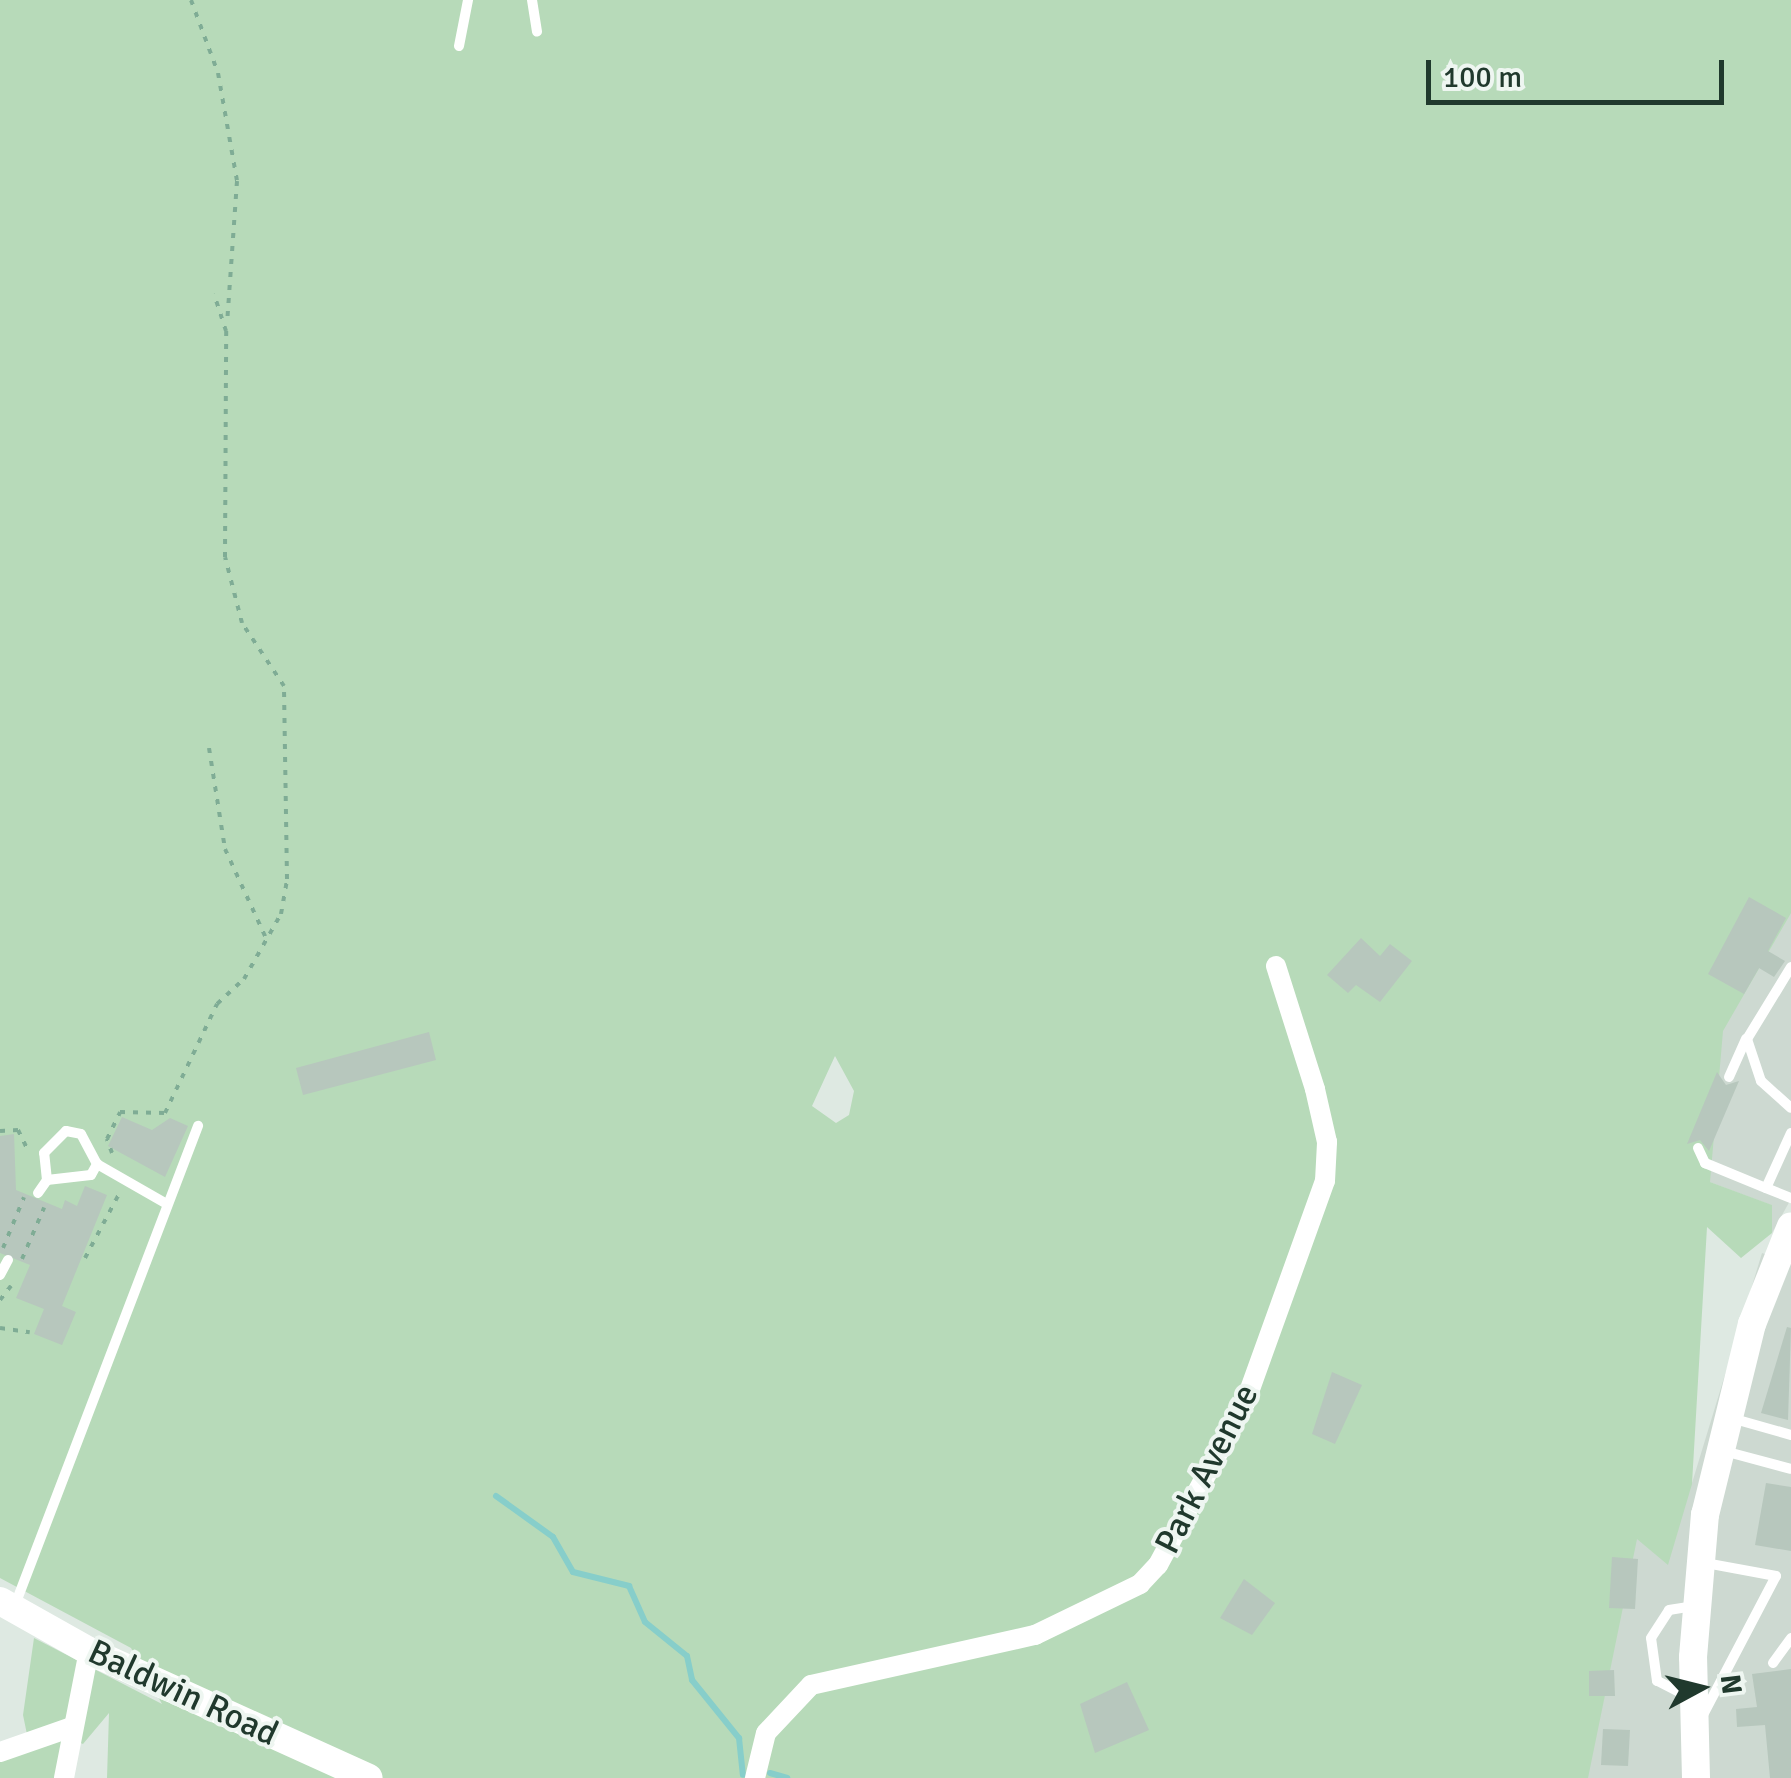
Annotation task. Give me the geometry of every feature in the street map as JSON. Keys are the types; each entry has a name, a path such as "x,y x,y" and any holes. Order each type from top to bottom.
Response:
{"main road":[{"path":"1696,1778 1692,1698 1696,1606 1719,1449 1725,1416 1791,1226"},
{"name":"Baldwin Road","path":"6,1606 89,1651 370,1778"}],"street":[{"name":"Park Avenue","path":"755,1778 766,1733 811,1685 1034,1634 1140,1584 1158,1566 1245,1403 1324,1181 1327,1142 1276,966"},
{"path":"64,1778 69,1728 89,1651"},
{"path":"0,1752 69,1728"}],"lane":[{"path":"459,46 468,0"},
{"path":"532,0 537,32"},
{"path":"1729,1077 1747,1038 1791,967"},
{"path":"1747,1038 1761,1081 1791,1108"},
{"path":"6,1606 116,1351 165,1203 198,1126"},
{"path":"1766,1188 1791,1133"},
{"path":"97,1164 91,1175 42,1187 44,1153 52,1138 81,1134 97,1164 165,1203"},
{"path":"1698,1148 1705,1162 1791,1198"},
{"path":"0,1276 4,1257"},
{"path":"1725,1416 1791,1434"},
{"path":"1719,1449 1791,1468"},
{"path":"1692,1734 1776,1576 1700,1562"},
{"path":"1692,1698 1657,1681 1650,1638 1669,1610 1696,1606"},
{"path":"1773,1663 1791,1638"}],"path":[{"path":"169,1106 217,1004 266,940 287,879 288,720 284,686 242,623 224,556 225,340 238,180 218,73 192,0"},
{"path":"214,294 225,340"},
{"path":"210,748 225,850 264,921 266,940"},
{"path":"0,1130 18,1130 24,1152 44,1153"},
{"path":"4,1257 26,1191 42,1187 48,1198 20,1266"},
{"path":"0,1300 12,1283"},
{"path":"0,1328 30,1332"}],"shaded area":[{"path":"1791,880 1791,1199 1772,1233 1771,1205 1672,1168 1695,1009"},
{"path":"1762,1253 1791,1264 1791,1778 1555,1778 1591,1488 1692,1483"}],"green space":[{"path":"0,0 1791,0 1791,913 1723,1031 1710,1182 1772,1205 1772,1233 1741,1258 1707,1227 1692,1484 1668,1565 1637,1539 1588,1778 107,1778 109,1713 83,1744 65,1736 57,1778 0,1778 0,1759 30,1749 23,1715 34,1638 162,1704 131,1648 0,1578","holes":["835,1056 854,1091 849,1115 836,1123 812,1106"]}],"building":[{"path":"1749,897 1786,918 1768,951 1785,961 1774,977 1759,968 1744,994 1708,974"},
{"path":"1361,938 1380,956 1390,944 1412,961 1380,1002 1356,985 1348,993 1327,975"},
{"path":"429,1032 436,1060 303,1095 296,1068"},
{"path":"1717,1072 1726,1085 1739,1081 1709,1151 1700,1140 1687,1144"},
{"path":"122,1117 152,1130 170,1118 188,1126 165,1177 108,1146"},
{"path":"14,1134 16,1190 62,1209 65,1200 77,1206 85,1186 107,1195 62,1306 76,1312 62,1345 34,1334 44,1309 16,1298 30,1265 0,1253 0,1136"},
{"path":"1787,1327 1791,1328 1788,1420 1761,1413"},
{"path":"1332,1372 1362,1385 1335,1444 1312,1434"},
{"path":"1766,1483 1791,1487 1791,1551 1755,1545"},
{"path":"1612,1557 1638,1559 1635,1609 1609,1608"},
{"path":"1244,1579 1275,1603 1252,1635 1220,1618"},
{"path":"1791,1669 1791,1778 1770,1778 1765,1725 1737,1727 1736,1709 1757,1707 1752,1674"},
{"path":"1614,1670 1615,1696 1589,1696 1589,1671"},
{"path":"1127,1682 1149,1730 1095,1753 1080,1704"},
{"path":"1603,1729 1630,1730 1628,1766 1601,1765"}],"waterway":[{"path":"496,1496 553,1537 573,1572 629,1586 645,1622 687,1656 692,1680 739,1738 743,1775"},
{"path":"770,1773 787,1778"}]}
